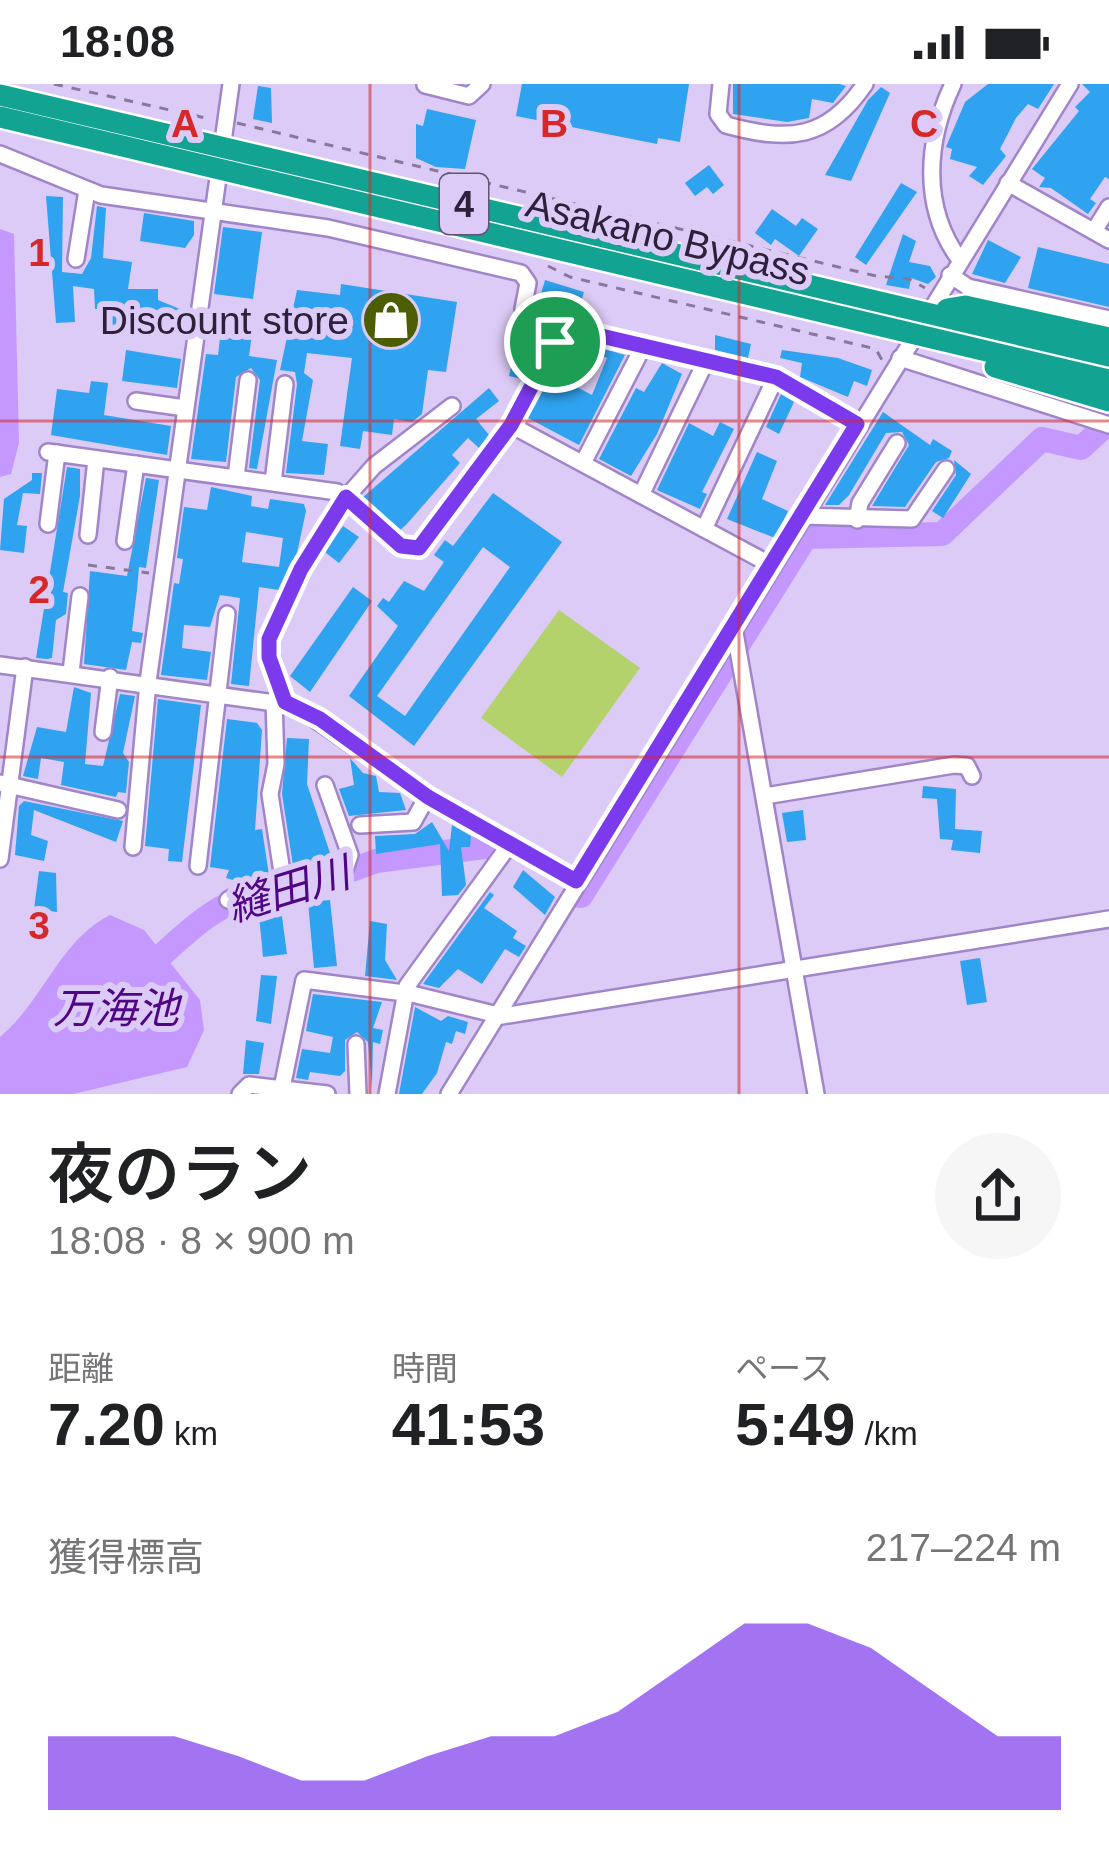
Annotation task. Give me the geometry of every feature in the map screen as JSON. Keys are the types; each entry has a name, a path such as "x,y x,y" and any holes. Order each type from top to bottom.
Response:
{"highway":[{"name":"Asakano Bypass","path":"0,95 220,157 1109,380"},
{"name":"Asakano Bypass","path":"0,117 220,157 1109,356"},
{"path":"928,312 965,306 1109,338"},
{"path":"915,334 962,357 1109,401"}],"street":[{"path":"133,847 148,682 231,84"},
{"path":"425,86 469,96 482,84"},
{"path":"721,84 718,114 726,125 803,136 843,114 866,84"},
{"path":"952,84 937,129 932,200 935,219 968,287 1109,319"},
{"path":"449,1094 1070,84"},
{"path":"0,154 87,190 328,228 521,274 528,283 523,309 527,318 776,377 857,424"},
{"path":"1008,183 1101,235 1109,207"},
{"path":"76,259 87,190"},
{"path":"48,524 52,453 273,482 346,497 401,546 419,548 511,425 563,327"},
{"path":"583,464 644,345"},
{"path":"900,358 1109,425"},
{"path":"641,495 707,359"},
{"path":"704,529 776,377"},
{"path":"236,477 248,380"},
{"path":"273,482 285,384"},
{"path":"136,401 185,408"},
{"path":"284,885 270,794 279,701 269,639 301,569 346,497 374,466 452,406"},
{"path":"511,425 771,565"},
{"path":"856,520 860,503 897,443"},
{"path":"88,536 95,459"},
{"path":"125,541 136,464"},
{"path":"801,516 915,518 946,470"},
{"path":"71,672 80,596"},
{"path":"198,866 227,614"},
{"path":"734,627 816,1094"},
{"path":"0,665 279,701 320,719 428,797 576,881"},
{"path":"0,859 5,785 25,667"},
{"path":"103,732 110,677"},
{"path":"766,796 954,765 967,766 972,776"},
{"path":"5,785 118,810"},
{"path":"228,900 246,889 284,885 346,867 349,859 325,785"},
{"path":"360,826 413,822 428,797"},
{"path":"387,1094 404,994 510,844"},
{"path":"282,1088 300,983 404,994 497,1016 1109,919"},
{"path":"356,1044 358,1094"},
{"path":"240,1094 249,1085 327,1094"}],"path":[{"path":"54,84 214,120"},
{"path":"235,123 876,276 909,279 921,287 934,286"},
{"path":"549,266 570,277 876,349 883,370"},
{"path":"88,565 163,574"}],"green space":[{"path":"559,610 640,668 562,777 481,718"}],"water":[{"path":"0,229 14,234 19,443 11,474 0,477"},
{"name":"万海池","path":"110,915 144,930 200,1000 204,1030 187,1067 73,1094 0,1094 0,1037 77,940"}],"building":[{"path":"522,84 689,84 680,142 658,138 657,144 516,116"},
{"path":"733,84 846,86 833,103 812,99 809,118 787,122 733,114"},
{"path":"988,84 1054,84 1038,109 1028,104 1016,118 1000,149 1006,156 983,185 969,176 977,167 950,159 952,149 946,147 965,102"},
{"path":"1082,84 1109,84 1109,179 1105,177 1090,199 1096,203 1088,214 1051,188 1039,187 1045,178 1032,169 1079,111 1075,107 1090,92"},
{"path":"258,86 271,88 272,123 253,119"},
{"path":"881,87 890,93 851,181 825,175 868,100"},
{"path":"427,109 476,120 465,169 436,167 416,158 416,124 423,126"},
{"path":"709,165 724,185 713,194 707,187 695,196 685,183"},
{"path":"901,183 917,192 866,265 855,257"},
{"path":"46,196 63,197 62,272 82,274 91,258 97,206 106,208 103,258 132,262 128,289 158,289 158,300 187,312 186,322 167,319 167,327 111,329 111,309 95,309 94,289 73,286 75,322 56,323"},
{"path":"772,209 796,226 802,218 818,229 799,256 775,239 771,245 755,233"},
{"path":"144,213 194,221 194,235 185,248 140,241"},
{"path":"223,227 262,232 253,299 214,294"},
{"path":"903,234 916,241 909,262 930,266 936,277 928,284 911,278 909,289 886,285"},
{"path":"988,240 1021,257 1005,283 972,274"},
{"path":"1038,247 1109,264 1109,307 1028,288"},
{"path":"545,280 584,292 578,312 553,305 551,312 537,308"},
{"path":"341,284 457,302 446,372 428,370 422,414 412,422 394,419 392,435 363,431 360,449 340,446 352,358 307,353 304,373 313,380 302,441 328,444 324,475 286,473 297,384 295,372 280,370 297,290 340,295"},
{"path":"221,330 252,334 249,356 277,360 257,469 249,468 260,380 251,368 236,377 226,462 191,459 206,354 218,355"},
{"path":"715,335 751,344 748,358 715,350"},
{"path":"569,341 584,348 567,382 592,395 607,358 598,353 601,348 625,355 579,445 528,418"},
{"path":"516,348 532,352 522,379 509,376"},
{"path":"126,350 181,359 177,388 122,381"},
{"path":"782,350 838,358 872,370 867,386 854,381 848,397 800,377 802,363 780,358"},
{"path":"662,363 682,374 657,434 631,476 599,459 636,388 644,392"},
{"path":"91,381 108,383 104,415 171,426 167,455 51,435 57,389 89,393"},
{"path":"489,388 499,401 476,419 489,435 479,448 468,438 452,455 460,463 406,525 400,530 362,498"},
{"path":"781,394 794,402 779,434 766,427"},
{"path":"883,412 930,445 933,439 952,451 949,458 936,462 905,507 872,506 909,445 902,432 886,433 849,495 839,505 825,505"},
{"path":"720,422 734,429 702,492 707,494 700,509 657,490 689,423 713,436"},
{"path":"757,452 777,461 762,499 788,511 775,538 727,519"},
{"path":"954,460 971,474 943,518 932,511 956,475"},
{"path":"67,467 80,469 80,496 63,592 68,593 66,614 56,620 52,658 36,658"},
{"path":"32,473 42,473 40,494 23,493 17,525 27,526 24,553 0,550 4,499 32,480"},
{"path":"146,478 159,480 146,568 139,567 132,631 143,633 141,643 132,642 126,670 84,664 90,571 127,576"},
{"path":"211,487 252,496 251,506 268,509 270,499 304,504 306,511 297,553 279,590 259,587 249,686 231,684 240,598 220,595 210,627 184,625 182,648 211,652 207,680 161,675 174,583 179,584 183,559 177,558 184,507 207,510","holes":["246,532 283,538 279,567 242,562"]},
{"path":"493,493 562,542 414,746 349,696 398,626 377,606 383,598 389,602 404,581 424,591 444,562 434,555 445,540 453,546","holes":["483,547 510,567 405,716 377,696"]},
{"path":"343,526 359,537 339,563 325,552"},
{"path":"353,587 372,601 310,692 290,676"},
{"path":"74,687 91,693 85,764 103,766 120,694 135,696 123,753 129,762 126,793 118,792 116,797 61,785 64,762 41,758 38,779 23,776 37,727 66,732"},
{"path":"158,699 201,705 182,862 168,861 169,849 145,846"},
{"path":"227,719 257,723 262,730 255,830 262,829 269,875 236,881 226,878 229,870 210,867"},
{"path":"287,738 309,739 307,784 332,859 294,872 282,794"},
{"path":"350,758 363,773 376,776 379,792 400,793 406,810 349,816 339,789 354,785"},
{"path":"923,786 956,789 955,829 982,831 980,853 951,850 953,840 940,839 937,799 922,798"},
{"path":"24,801 123,821 116,842 34,810 31,835 48,841 44,861 15,855 19,806"},
{"path":"803,810 806,840 787,842 782,813"},
{"path":"432,822 449,851 452,825 471,836 470,847 461,847 466,885 458,895 442,896 440,844 376,854 375,836 415,834"},
{"path":"523,870 555,897 545,915 513,887"},
{"path":"39,871 56,873 57,912 34,909"},
{"path":"490,892 494,895 484,908 517,931 513,938 526,946 519,957 505,949 482,984 458,969 439,988 423,984"},
{"path":"330,900 337,966 314,968 308,902"},
{"path":"280,902 287,954 263,957 259,915 251,915 250,904"},
{"path":"370,921 387,924 385,960 397,980 365,976"},
{"path":"980,958 987,1002 967,1005 960,961"},
{"path":"261,975 277,976 271,1024 256,1021"},
{"path":"313,994 382,1002 373,1028 383,1030 380,1044 373,1042 372,1087 368,1042 357,1032 345,1040 345,1071 340,1076 310,1072 308,1080 296,1078 302,1049 330,1053 333,1037 306,1031"},
{"path":"415,1007 441,1021 448,1016 468,1022 465,1034 456,1031 452,1044 446,1042 437,1073 422,1094 399,1094"},
{"path":"246,1040 264,1043 259,1074 243,1074"}],"waterway":[{"name":"縫田川","path":"581,896 806,537 942,534 1042,439 1081,448 1109,422"},
{"name":"縫田川","path":"325,880 376,861 492,846"},
{"name":"縫田川","path":"139,974 207,917 256,894"}],"place":[{"name":"Discount store","path":"391,320"}],"route":[{"path":"563,327 776,377 857,424 576,881 428,797 320,719 285,702 268,645 301,569 346,497 405,549 419,548 511,425 555,342 563,327"}]}
